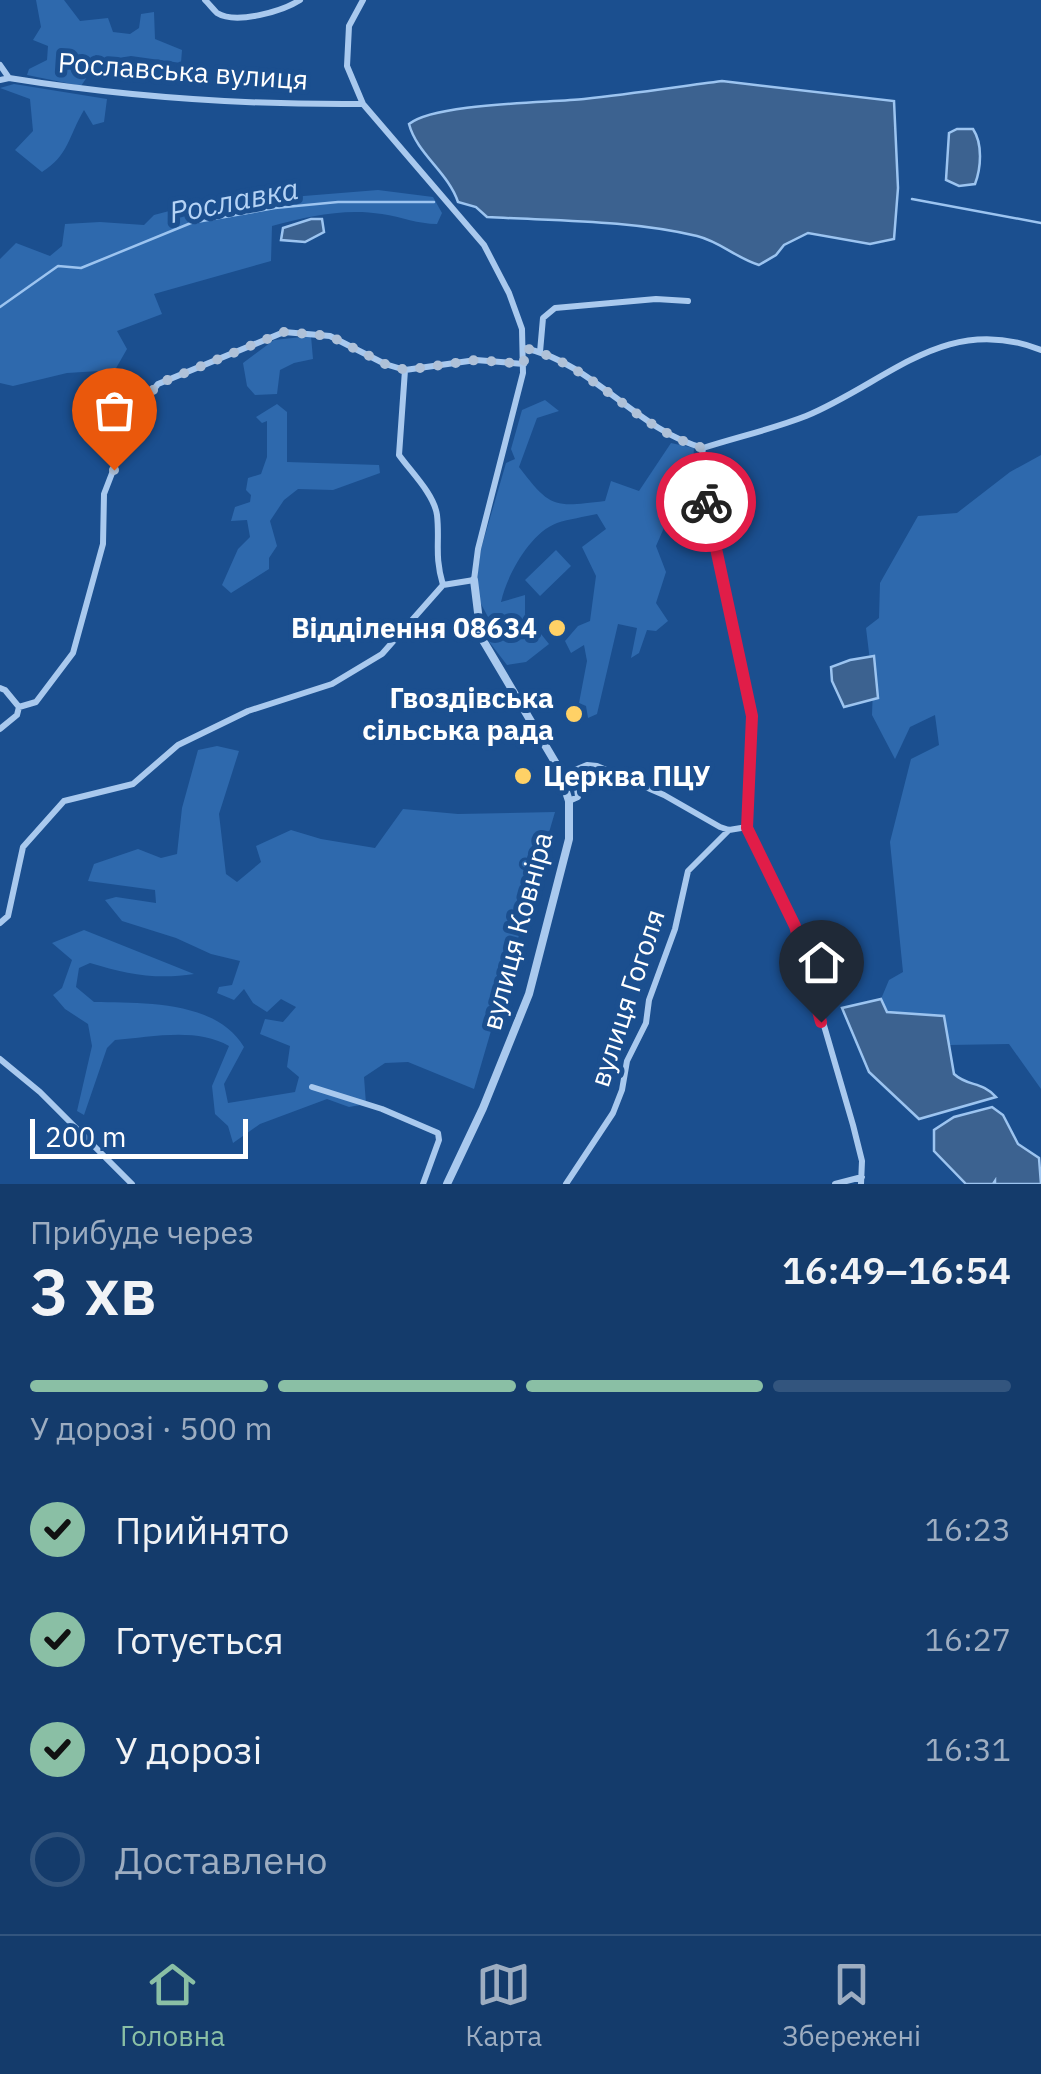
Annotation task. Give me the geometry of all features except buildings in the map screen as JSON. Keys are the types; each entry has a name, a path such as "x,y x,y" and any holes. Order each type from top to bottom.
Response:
{"street":[{"path":"206,0 219,14 238,18 291,6 300,0"},
{"path":"0,923 8,916 23,847 64,801 133,784 178,745 248,710 332,684 382,654 442,585 474,580 478,549 524,364 524,348 516,310 484,245 363,104 347,66 349,26 363,0"},
{"path":"0,65 4,79"},
{"name":"Рославська вулиця","path":"4,79 160,96 363,104"},
{"path":"540,352 543,318 555,308 656,298 688,301"},
{"path":"19,707 36,702 43,695 73,653 103,544 104,494 136,411 158,384 284,332 330,336 385,364 406,370 476,360 524,364"},
{"path":"524,348 552,355 594,380 655,426 703,448 807,415 945,344 987,336 1041,350"},
{"path":"406,370 399,455 437,513 436,561 442,585"},
{"path":"703,448 700,472 752,716 747,828 795,926 862,1160 862,1180 835,1184"},
{"name":"вулиця Ковніра","path":"446,1184 483,1108 529,994 566,856 569,801 558,767 481,637 474,580"},
{"path":"0,688 19,707"},
{"path":"0,730 17,715 19,707"},
{"path":"569,801 578,797 576,770 597,766 664,795 729,830 747,828"},
{"name":"вулиця Гоголя","path":"566,1184 613,1113 622,1090 628,1061 646,1023 649,1000 675,929 688,870 729,830"},
{"path":"0,1059 40,1092 132,1184"},
{"path":"312,1087 438,1132 423,1184"}],"shaded area":[{"path":"36,0 64,0 80,21 108,18 113,32 130,34 139,28 141,14 154,12 155,39 182,50 181,63 131,56 106,60 96,55 89,62 89,74 81,86 27,75 29,69 47,60 48,46 33,40 41,27"},
{"path":"722,81 894,101 898,188 894,239 870,244 808,233 784,245 759,265 706,239 671,231 593,222 487,217 476,207 458,202 409,124 422,117 466,108 584,99"},
{"path":"14,84 107,99 104,122 93,125 84,110 63,152 42,172 15,150 33,131 30,99 0,88"},
{"path":"973,129 976,135 980,156 975,184 959,186 946,180 949,133"},
{"path":"378,190 433,197 442,213 437,224 354,212 272,226 271,261 154,294 162,314 117,331 127,349 115,370 67,373 13,386 0,383 0,259 16,243 50,256 62,246 65,224 144,225 154,215 192,205"},
{"path":"322,219 324,232 305,242 281,240 283,228"},
{"path":"311,336 313,359 280,370 277,394 255,395 247,386 243,363 274,340"},
{"path":"545,400 559,411 537,418 519,467 539,491 555,502 605,501 611,481 639,491 671,443 694,448 692,481 678,496 656,546 666,572 656,603 668,621 656,631 647,630 639,653 631,658 637,628 618,624 597,714 588,718 586,706 579,703 587,661 584,645 571,653 565,641 578,626 590,621 596,576 582,547 606,529 597,514 547,528 529,545 508,580 501,602 525,595 525,614 549,644 526,662 507,665 487,639 488,617 480,602 477,577 481,549 506,463 515,459 511,449 522,410"},
{"path":"277,404 287,412 287,462 379,465 380,473 333,490 298,489 284,500 270,521 277,546 269,558 269,569 231,593 222,585 238,549 250,537 247,520 231,521 235,507 250,502 248,478 261,474 267,457 267,421 262,423 256,417"},
{"path":"1041,455 1041,1089 1009,1044 949,1045 943,1016 886,1012 881,999 889,980 903,972 890,842 911,759 939,745 935,715 910,727 895,759 872,715 866,628 879,618 880,583 918,516 957,513 1010,472"},
{"path":"556,550 571,566 540,596 525,580"},
{"path":"874,656 878,698 844,707 832,681 831,667"},
{"path":"217,746 239,751 219,814 226,874 237,882 261,862 256,846 291,830 375,848 403,809 458,814 555,812 474,1089 408,1062 385,1063 364,1077 366,1104 349,1107 327,1099 260,1124 233,1143 228,1126 215,1114 212,1086 229,1046 203,1037 158,1036 115,1040 107,1048 84,1115 77,1111 92,1046 88,1024 65,1009 53,995 62,988 72,960 52,943 84,930 194,974 141,975 90,963 79,968 76,987 94,1002 177,1007 216,1020 244,1047 224,1084 228,1103 295,1092 299,1077 287,1067 290,1046 260,1034 265,1019 283,1022 296,1007 281,999 267,1012 253,1003 244,989 234,1000 217,993 219,987 232,985 240,961 122,921 105,900 116,897 156,903 155,890 88,881 94,864 138,849 161,858 177,854 182,808 198,750"},
{"path":"881,999 887,1012 944,1016 954,1074 986,1088 996,1097 919,1119 869,1072 842,1008"},
{"path":"992,1107 1003,1115 1018,1144 1039,1158 1041,1184 966,1184 934,1151 934,1130 954,1117"}],"waterway":[{"name":"Рославка","path":"912,199 1041,223"},
{"name":"Рославка","path":"0,307 58,266 81,268 191,223 338,202 434,202"}],"way so far":[{"path":"114,470 136,411 158,384 260,340 284,332 308,332 330,336 385,364 406,370 476,360 524,364 524,348 552,355 594,380 655,426 703,448 700,472 706,502"}],"place":[{"name":"Відділення 08634","path":"557,628"},
{"name":"Гвоздівська сільська рада","path":"574,714"},
{"name":"Церква ПЦУ","path":"523,776"}],"route":[{"path":"706,502 752,716 747,828 795,926 821,1022"}]}
